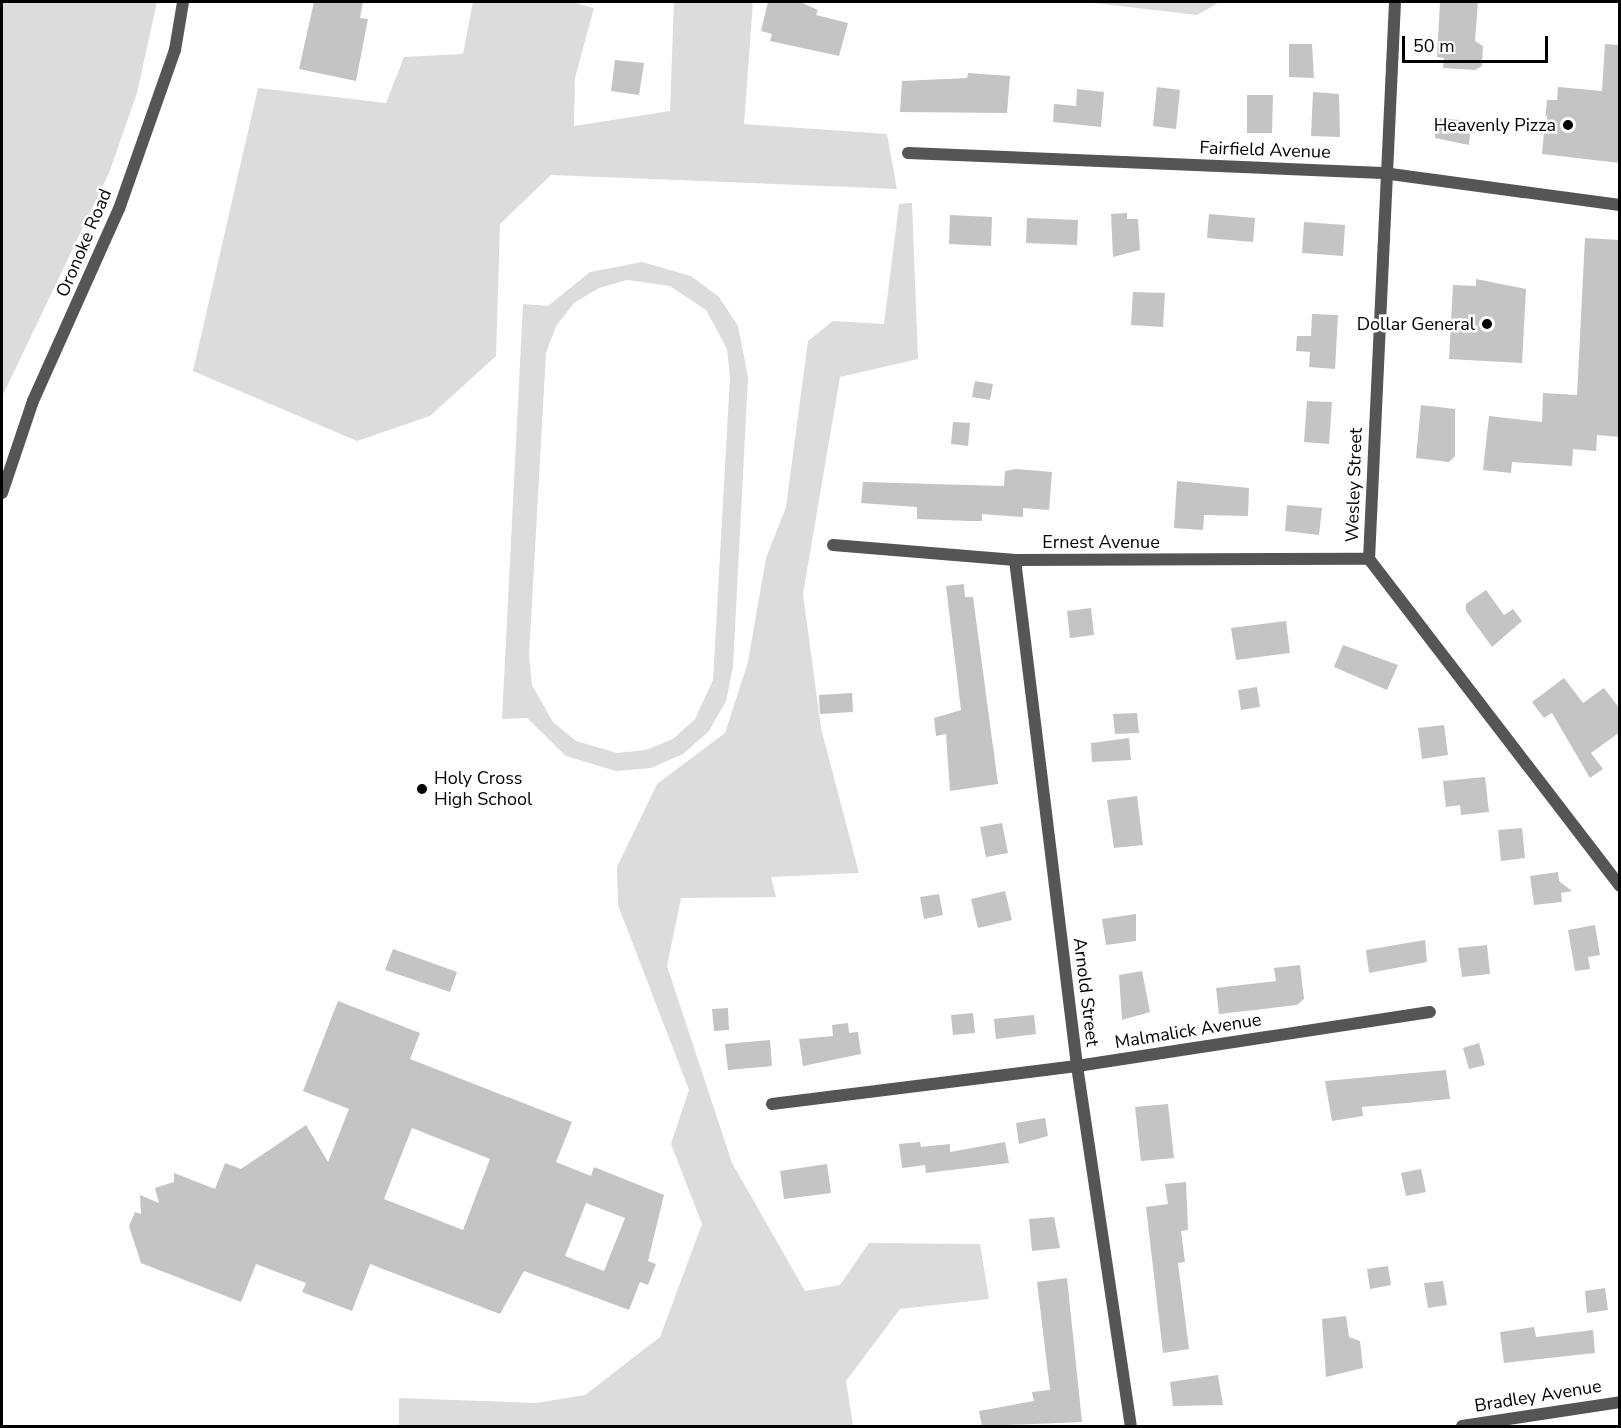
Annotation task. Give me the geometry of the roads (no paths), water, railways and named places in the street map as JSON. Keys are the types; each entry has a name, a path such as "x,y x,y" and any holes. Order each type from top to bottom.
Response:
{"street":[{"name":"Oronoke Road","path":"2,493 33,401 119,209 175,50 183,2"},
{"name":"Wesley Street","path":"1395,2 1383,173 1369,559 1620,886"},
{"name":"Fairfield Avenue","path":"908,153 1383,173 1620,205"},
{"name":"Ernest Avenue","path":"833,545 1015,560 1369,559"},
{"name":"Arnold Street","path":"1015,560 1077,1066 1131,1426"},
{"name":"Malmalick Avenue","path":"772,1104 1077,1066 1430,1012"},
{"name":"Bradley Avenue","path":"1462,1426 1620,1402"}],"place":[{"name":"Heavenly Pizza","path":"1568,125"},
{"name":"Dollar General","path":"1487,324"},
{"name":"Holy Cross High School","path":"422,789"}]}
